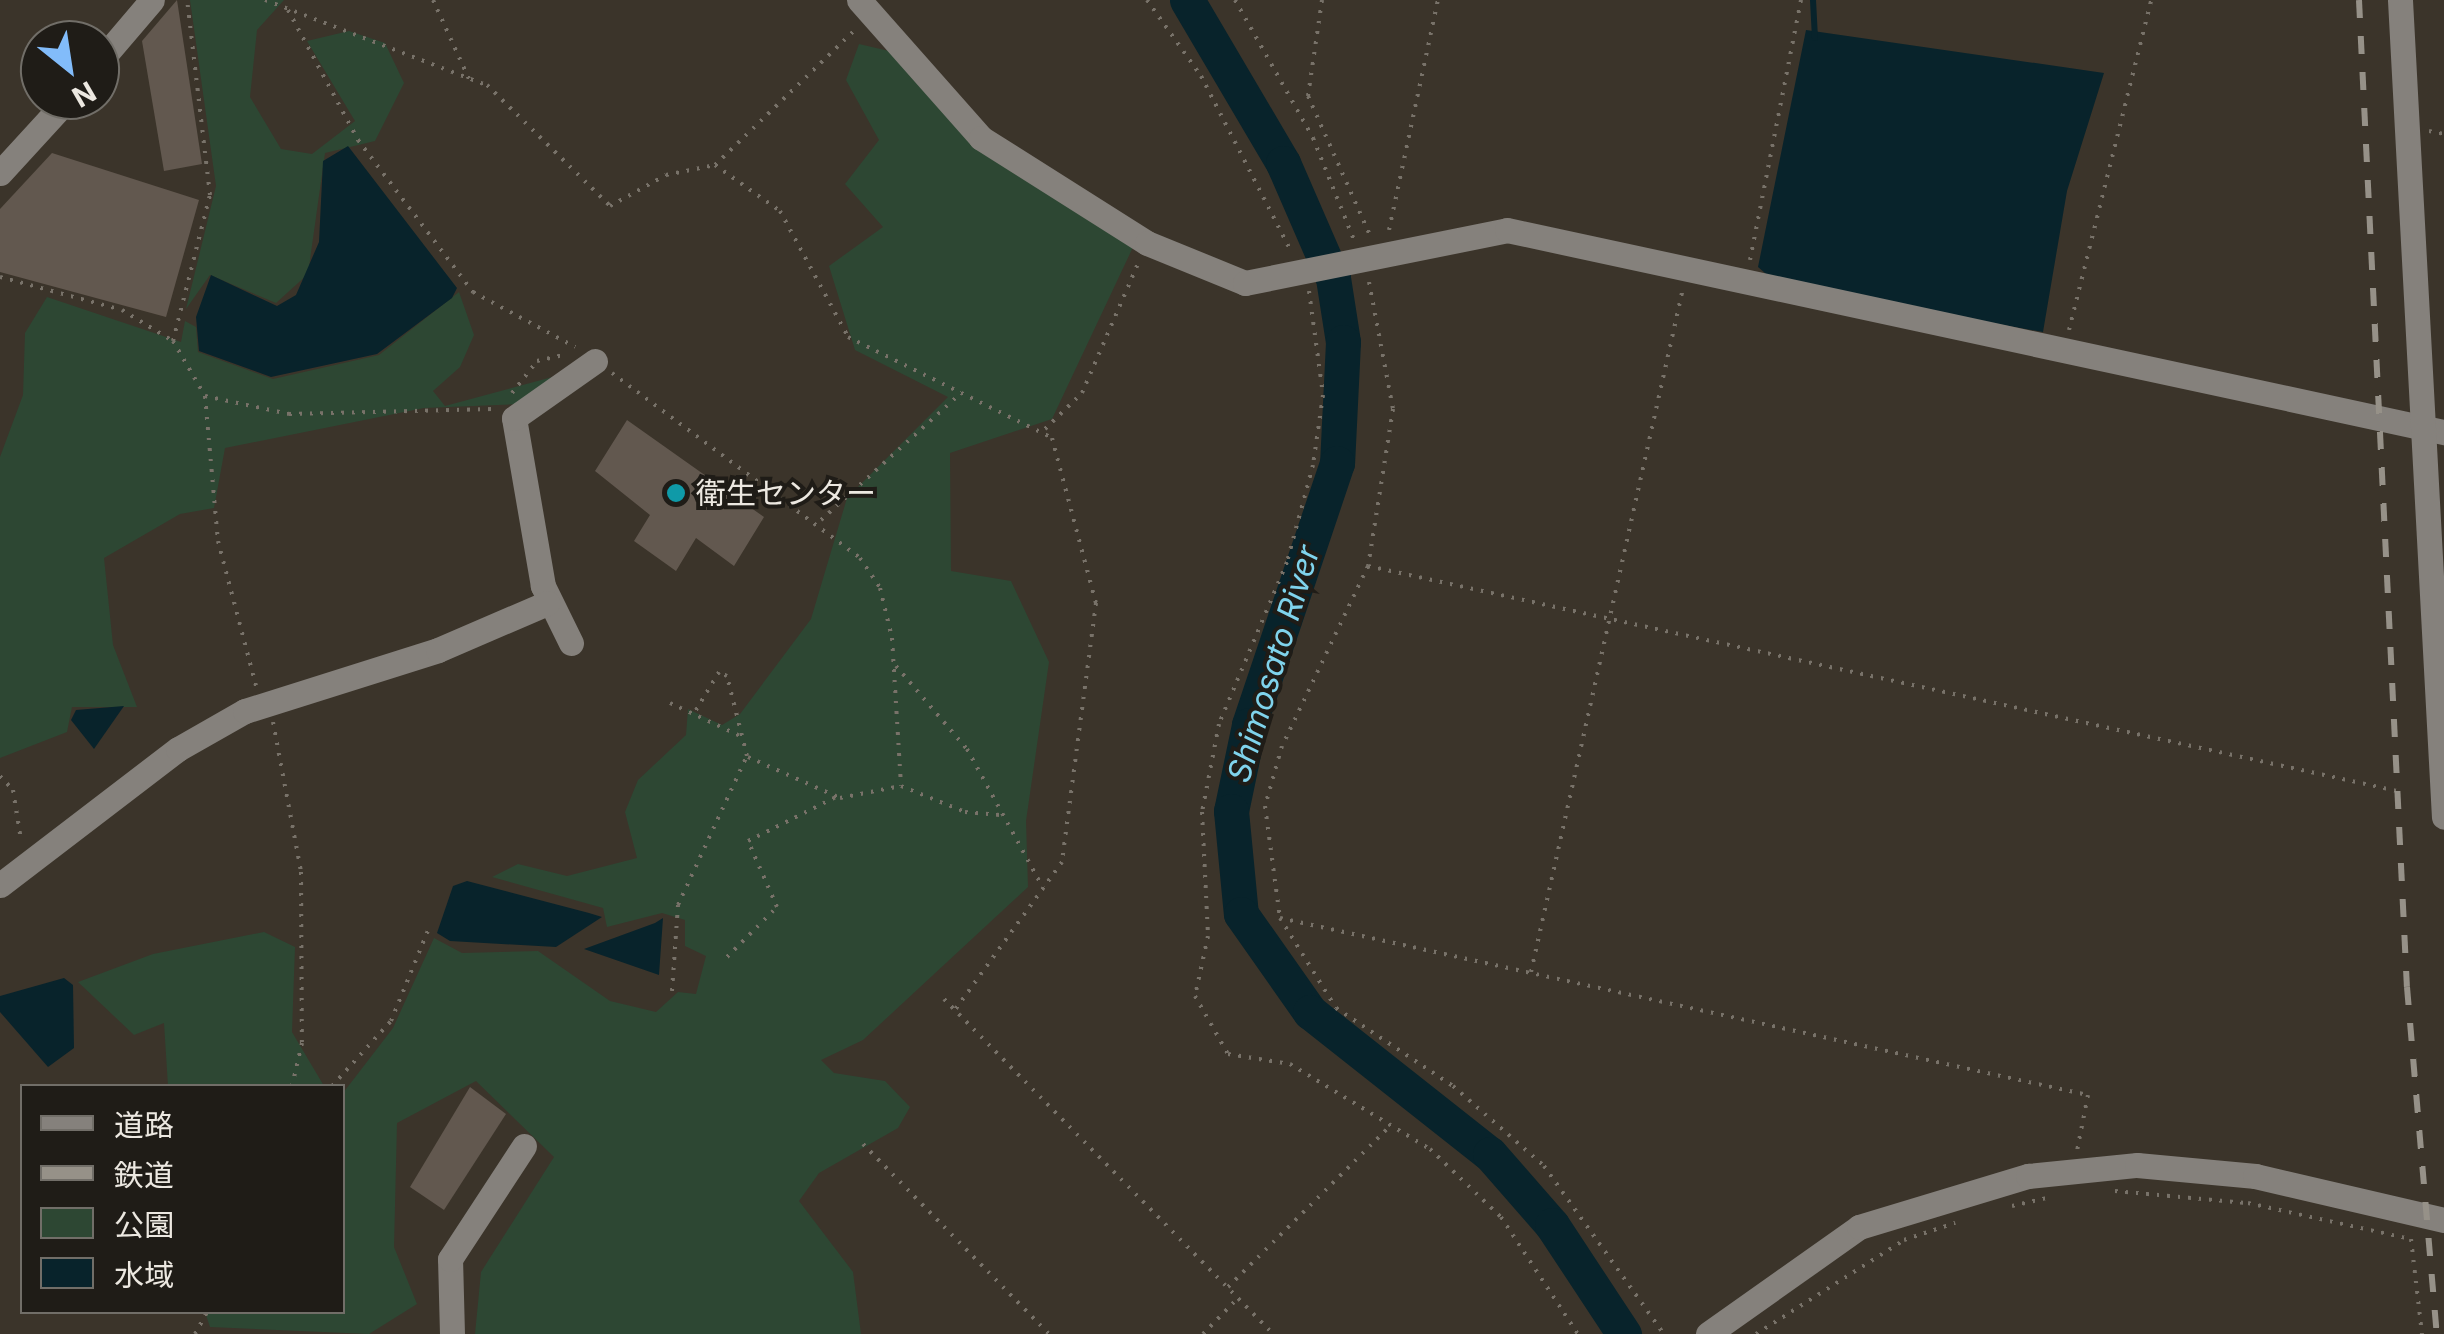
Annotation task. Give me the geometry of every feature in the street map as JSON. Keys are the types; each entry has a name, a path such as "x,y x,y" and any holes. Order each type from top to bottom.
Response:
{"street":[{"path":"120,38 152,0"},
{"path":"2400,0 2433,430 2444,817"},
{"path":"866,7 981,138 1147,243 1245,283 1306,276 1371,256 1507,230 2433,430"},
{"path":"0,174 49,120"},
{"path":"571,643 547,604 514,418 586,355"},
{"path":"0,885 178,749 265,704 438,650 547,604"},
{"path":"452,1334 450,1259 524,1146"},
{"path":"1708,1334 1859,1226 1972,1187 2073,1169 2256,1176 2410,1226 2444,1220"}],"path":[{"path":"173,341 210,195 187,0"},
{"path":"265,0 470,79 515,110 600,205 716,165 866,7"},
{"path":"433,0 470,79"},
{"path":"1147,0 1202,76 1306,276 1322,340 1316,448 1287,562 1219,724 1202,812 1208,936 1195,996 1228,1054 1290,1064 1430,1148 1501,1217 1578,1334"},
{"path":"1234,0 1312,138 1371,256"},
{"path":"1322,0 1308,96 1371,256 1390,360 1393,408 1368,566 1282,746 1266,806 1280,918 1336,1008 1453,1086 1544,1166 1664,1334"},
{"path":"1371,256 1438,0"},
{"path":"1746,282 1801,0"},
{"path":"2067,350 2074,287 2151,0"},
{"path":"288,10 358,140 472,292 586,355 821,520 880,588 896,666 901,786"},
{"path":"716,165 780,211 848,337 1046,429"},
{"path":"1046,429 1082,393 1147,243"},
{"path":"1531,972 1687,270"},
{"path":"0,278 122,310 173,341 205,396 218,541 265,704 301,872 302,1043 292,1084"},
{"path":"205,396 289,414 512,409 520,373 586,355"},
{"path":"821,520 962,392"},
{"path":"955,1010 1062,862 1096,603 1046,429"},
{"path":"1368,566 2397,791"},
{"path":"896,666 968,749 1043,888"},
{"path":"672,991 678,905 747,756 719,672 693,715"},
{"path":"670,703 740,736"},
{"path":"747,756 838,796"},
{"path":"0,776 13,790 29,863"},
{"path":"727,957 777,907 748,841 838,796 901,786 965,812 1002,814"},
{"path":"1280,918 2088,1095 2073,1169"},
{"path":"334,1084 391,1021 429,928"},
{"path":"944,999 1273,1334"},
{"path":"1228,1287 1391,1126"},
{"path":"863,1144 1049,1334"},
{"path":"2094,1192 2182,1193 2410,1226 2422,1334"},
{"path":"1994,1210 2057,1195"},
{"path":"1756,1334 1904,1240 1958,1222"},
{"path":"1203,1334 1238,1298"}],"green space":[{"path":"190,0 284,0 257,30 250,97 281,149 312,154 355,121 307,41 349,31 385,43 404,83 375,141 325,153 308,274 276,303 210,275 186,309 216,186"},
{"path":"859,44 889,51 1134,245 1052,419 950,453 951,571 1011,581 1049,662 1026,821 1028,887 863,1040 821,1060 834,1073 885,1081 910,1107 898,1128 819,1173 799,1201 853,1272 861,1334 475,1334 481,1272 554,1157 476,1081 397,1123 394,1247 417,1304 369,1334 210,1327 206,1314 345,1314 345,1090 393,1028 434,938 462,953 538,951 610,1001 656,1012 678,992 696,994 706,956 685,946 685,920 662,913 607,927 603,908 492,877 518,864 567,876 637,858 625,812 638,780 686,735 688,709 722,725 740,714 811,619 847,498 948,397 855,350 829,266 883,227 845,184 879,140 846,80"},
{"path":"459,292 474,335 460,367 433,391 445,406 567,373 521,404 424,408 225,448 214,508 180,514 104,558 113,645 137,707 72,707 67,732 0,758 0,457 23,395 25,333 47,297 181,342 185,321 196,327 198,352 273,379 379,355"},
{"path":"264,932 295,947 292,1032 323,1084 168,1084 164,1023 134,1035 78,982 153,954"}],"water":[{"path":"1806,30 2104,73 2067,191 2043,332 1779,285 1758,267"},
{"path":"348,146 457,288 452,298 377,354 271,377 199,351 196,317 211,275 277,306 296,295 319,242 323,161"},
{"path":"124,706 94,749 71,720 76,710"},
{"path":"467,881 602,917 556,947 450,941 437,933 453,886"},
{"path":"663,918 659,975 584,949 655,923"},
{"path":"64,978 73,985 74,1048 48,1067 0,1012 0,996"}],"building":[{"path":"177,0 202,164 164,171 142,41"},
{"path":"52,153 199,200 166,317 0,272 0,209"},
{"name":"衛生センター","path":"627,420 764,517 734,566 696,538 676,571 634,541 650,515 595,471"},
{"path":"470,1087 506,1114 444,1210 410,1187"}],"waterway":[{"name":"Shimosato River","path":"1187,0 1283,163 1333,278 1343,342 1337,463 1249,725 1231,811 1241,914 1310,1012 1490,1154 1552,1225 1624,1334"},
{"path":"1813,0 1815,38"}],"railway":[{"path":"2359,0 2407,987 2437,1334"}],"place":[{"name":"衛生センター","path":"676,493"}]}
